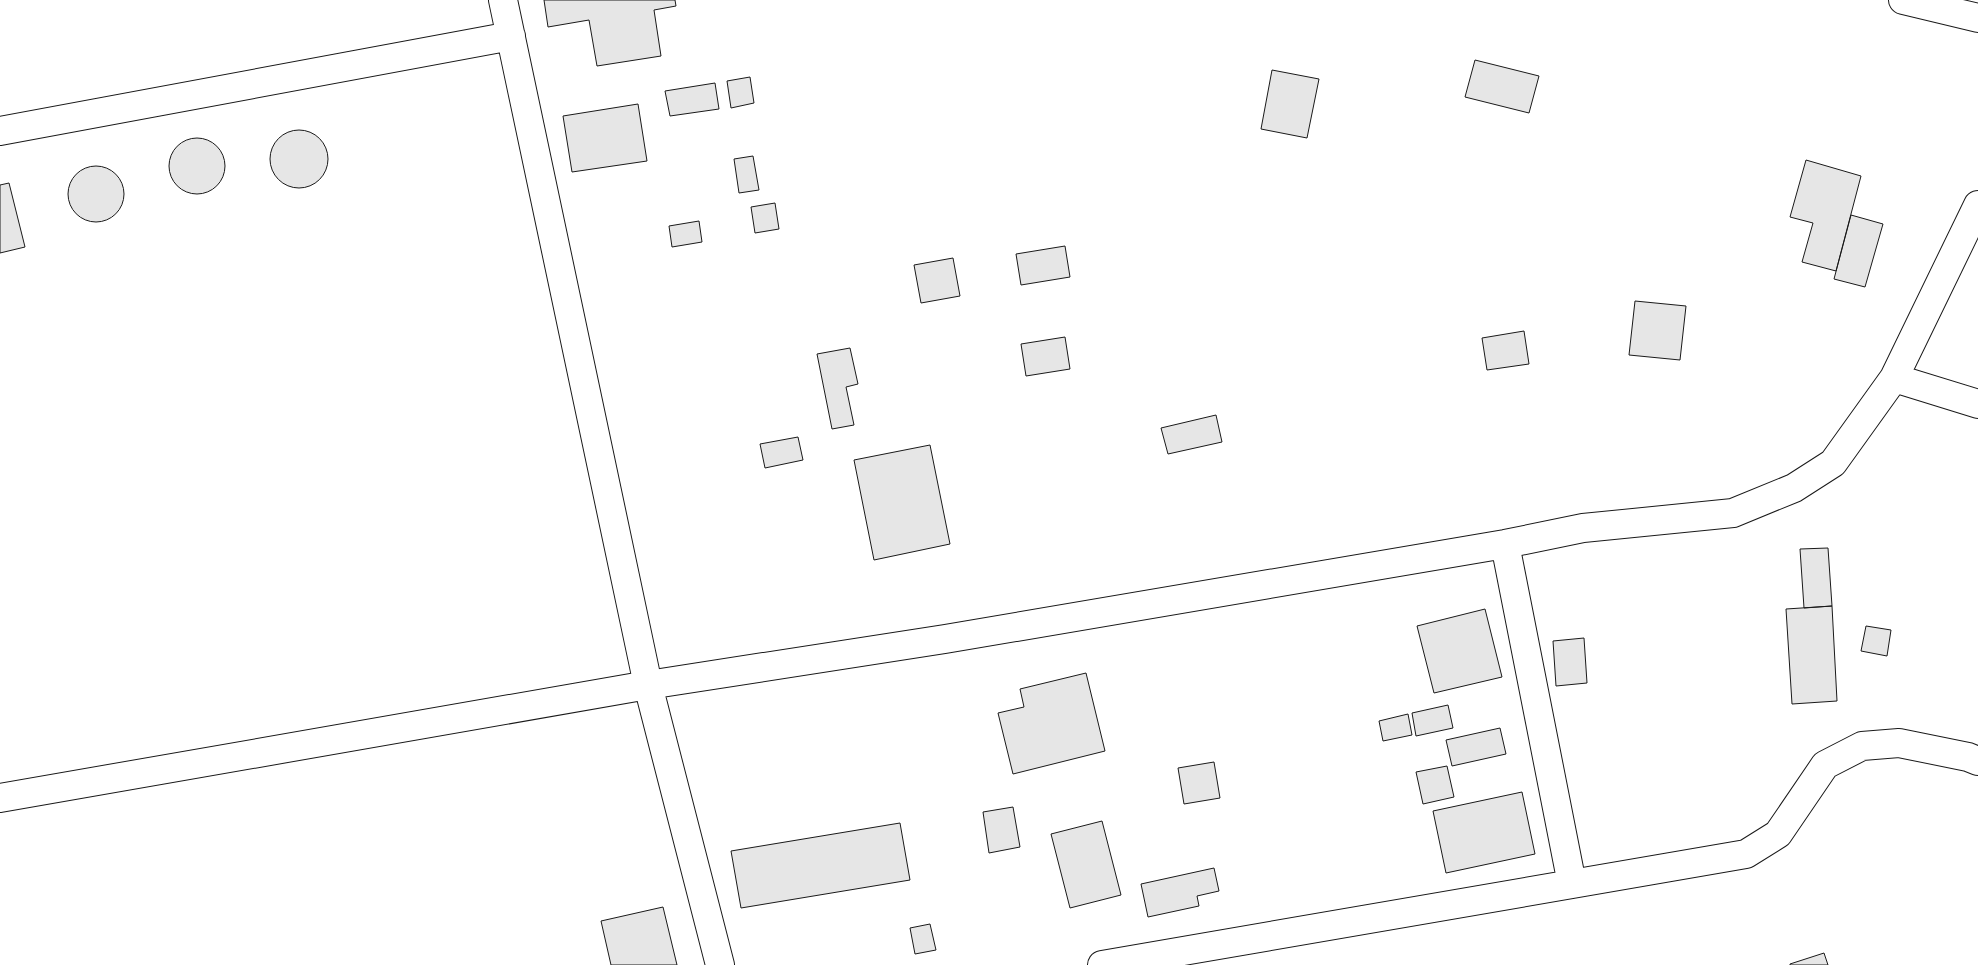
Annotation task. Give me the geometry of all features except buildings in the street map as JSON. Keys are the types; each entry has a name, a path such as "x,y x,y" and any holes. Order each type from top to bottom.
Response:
{"street":[{"path":"503,0 648,685 720,965"},
{"path":"1903,0 1978,18"},
{"path":"0,130 511,36"},
{"path":"0,798 648,685 955,638 1506,544 1583,528 1733,513 1794,488 1833,464 1894,378 1978,204"},
{"path":"1894,378 1978,404"},
{"path":"1506,544 1572,884"},
{"path":"1102,965 1746,854 1778,834 1826,765 1862,746 1899,743 1968,756 1978,761"}]}
